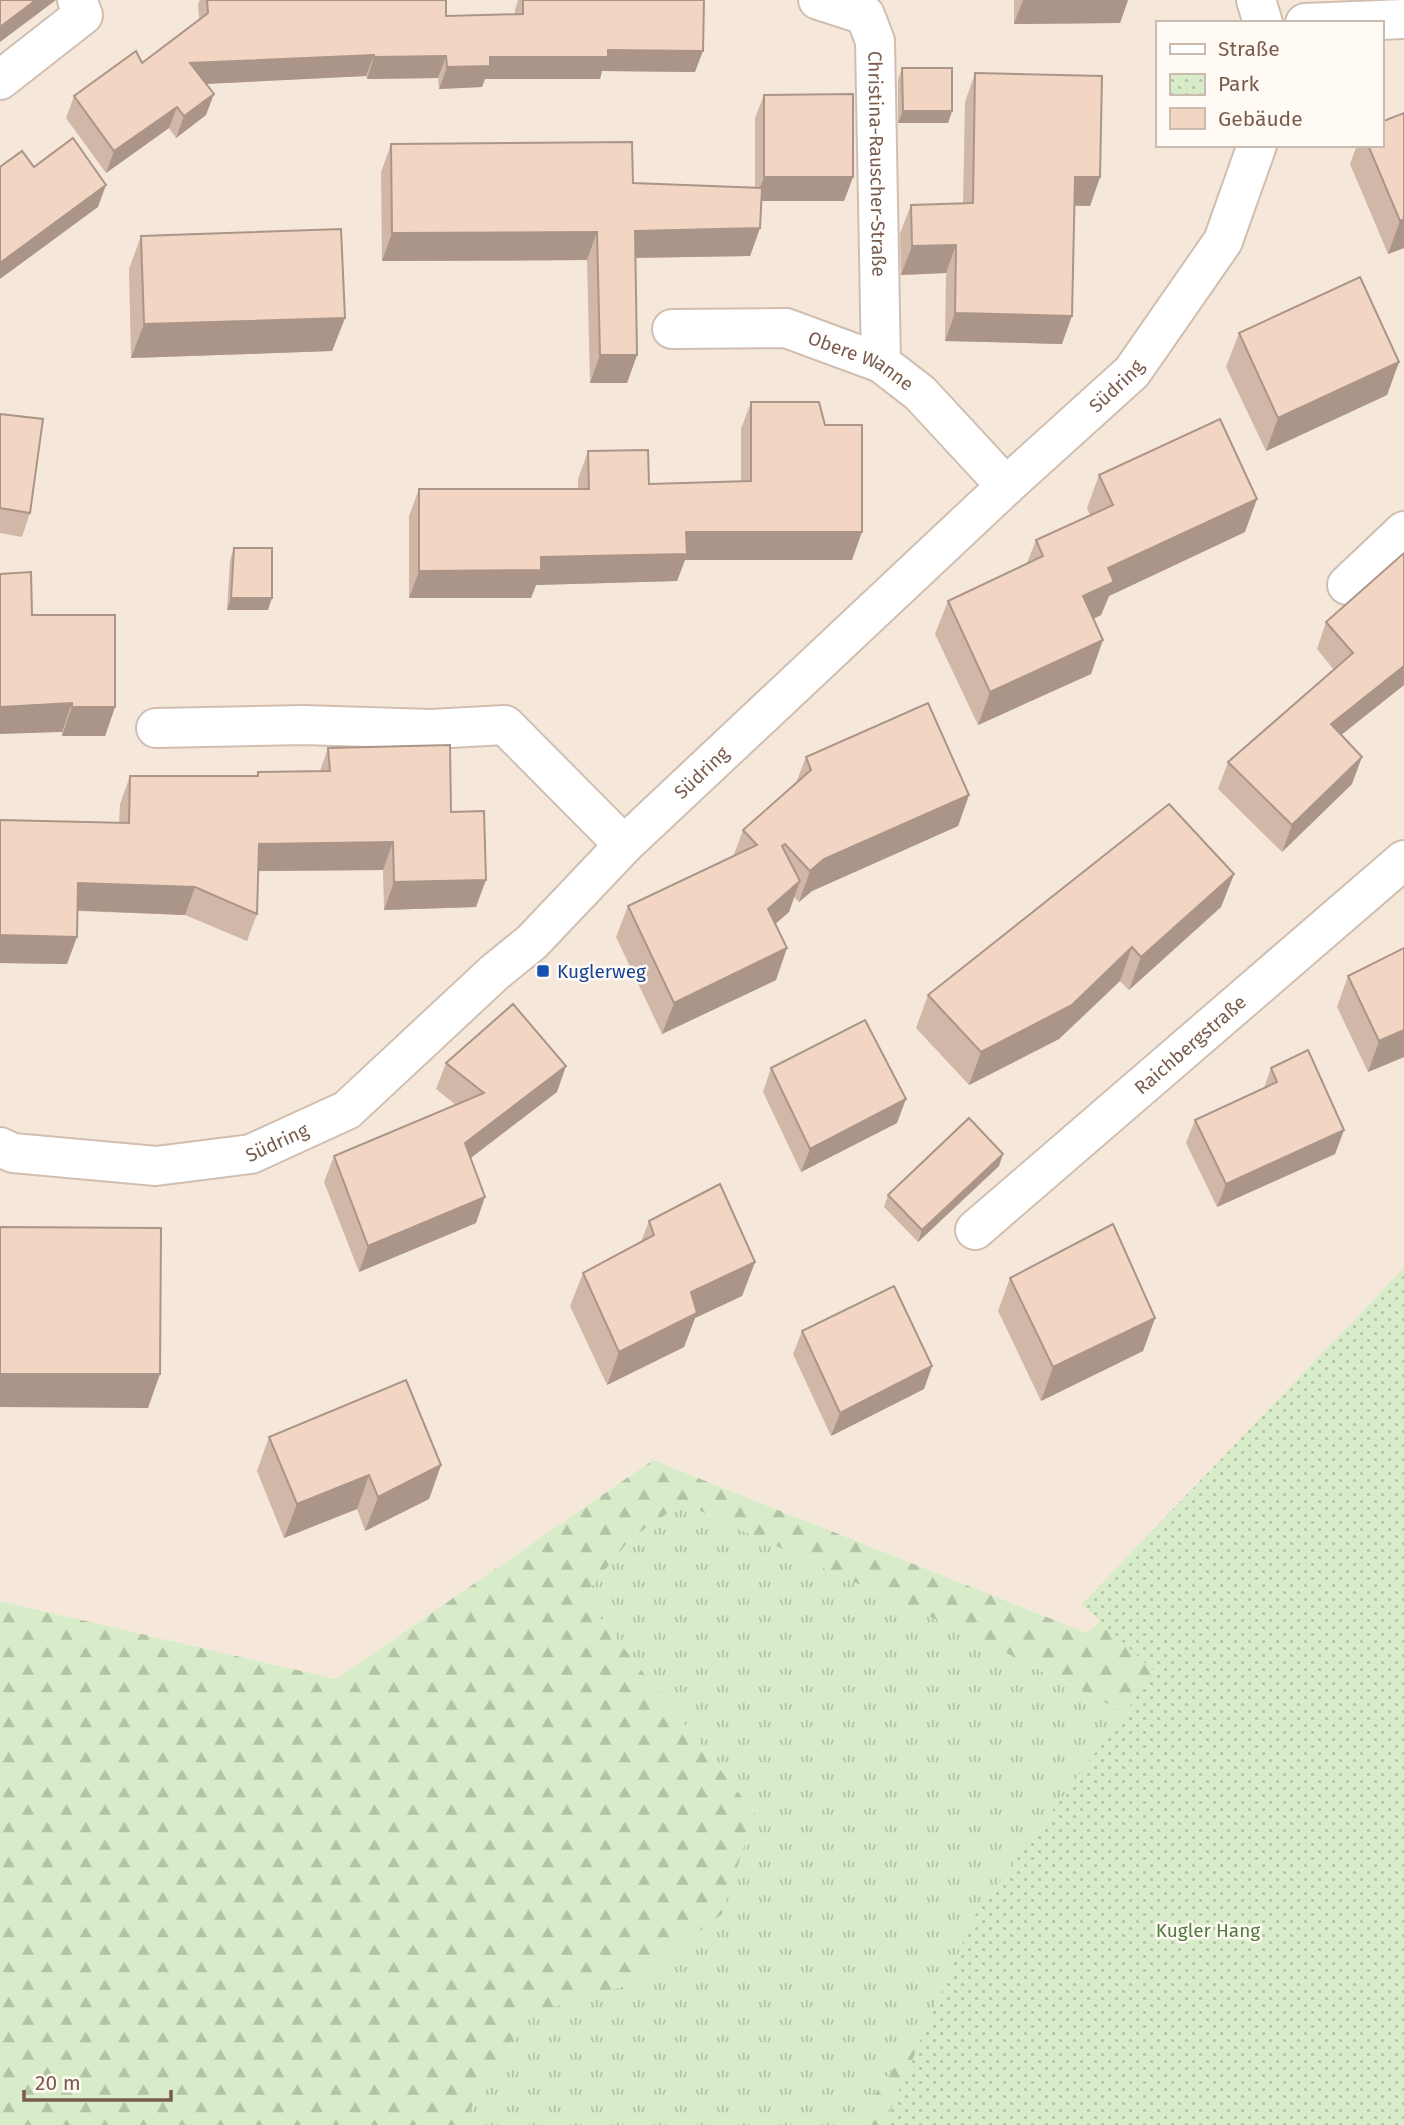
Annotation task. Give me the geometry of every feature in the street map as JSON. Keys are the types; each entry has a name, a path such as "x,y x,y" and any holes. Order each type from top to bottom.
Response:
{"street":[{"path":"0,80 83,16 77,0"},
{"name":"Christina-Rauscher-Straße","path":"818,0 864,15 875,41 881,363"},
{"path":"1256,0 1262,21"},
{"path":"1355,21 1404,19"},
{"name":"Südring","path":"0,1147 13,1153 156,1166 251,1154 347,1110 495,972 532,942 624,845 1006,486 1132,372 1223,242 1256,147"},
{"name":"Obere Wanne","path":"672,329 786,328 881,363 920,393 1006,486"},
{"path":"1347,584 1404,531"},
{"path":"156,728 303,725 431,729 505,725 624,845"},
{"name":"Raichbergstraße","path":"975,1230 1404,860"}],"shaded area":[{"path":"0,0 1404,0 1404,1349 1087,1633 653,1460 336,1679 0,1601"}],"green space":[{"name":"Kugler Hang","path":"1404,1268 1404,2125 884,2125 975,1915 1155,1672 1082,1604"},
{"path":"1404,1349 1404,2125 857,2125 881,2084 982,1956 1146,1723 976,1638 683,1503 631,1538 583,1597 755,1813 722,1914 628,1985 528,2014 461,2125 0,2125 0,1601 336,1679 653,1460 1087,1633"},
{"path":"683,1503 976,1638 1146,1723 1051,1878 881,2084 857,2125 461,2125 528,2014 628,1985 755,1813 583,1597 631,1538"}],"building":[{"path":"0,0 36,0 0,27"},
{"path":"207,0 446,0 446,16 523,14 523,0 704,0 703,51 608,50 608,57 490,57 490,66 447,67 446,56 374,55 190,63 214,94 184,116 177,107 114,151 74,96 136,51 142,63 208,13"},
{"path":"902,68 952,68 952,111 903,111"},
{"path":"975,73 1102,76 1100,177 1075,177 1072,316 955,313 956,245 912,246 911,205 973,203"},
{"path":"853,94 853,177 764,177 764,95"},
{"path":"1404,113 1404,219 1400,221 1369,147 1383,147 1383,121"},
{"path":"73,138 106,185 0,263 0,167 22,151 34,167"},
{"path":"632,142 633,183 762,188 760,228 635,231 637,355 600,355 597,232 392,233 391,144"},
{"path":"341,229 345,318 144,324 141,236"},
{"path":"1360,277 1399,362 1278,418 1239,333"},
{"path":"751,402 819,402 825,425 862,425 862,532 686,532 687,554 541,557 541,570 419,571 419,489 589,489 588,451 648,450 649,484 751,481"},
{"path":"0,414 43,419 30,513 0,508"},
{"path":"1220,419 1257,499 1108,568 1114,582 1083,596 1103,640 990,692 948,601 1043,556 1036,540 1113,505 1099,475"},
{"path":"234,548 272,548 272,598 231,598"},
{"path":"1404,553 1404,666 1331,724 1362,757 1292,825 1228,762 1353,653 1326,622"},
{"path":"31,572 32,615 115,615 115,707 72,707 72,703 0,707 0,574"},
{"path":"928,703 969,795 824,859 810,871 785,844 782,846 800,881 768,909 787,948 674,1003 628,906 757,845 743,830 811,770 806,757"},
{"path":"450,745 451,812 484,811 486,880 394,882 393,842 259,844 257,914 195,887 78,883 77,937 0,935 0,820 129,823 130,776 258,776 258,772 330,771 328,748"},
{"path":"1169,804 1234,874 1141,957 1132,947 1072,1005 981,1052 928,995"},
{"path":"1404,948 1404,1030 1379,1041 1348,976"},
{"path":"513,1004 566,1066 465,1143 485,1197 368,1246 334,1156 484,1093 446,1063"},
{"path":"865,1020 906,1099 810,1149 771,1068"},
{"path":"1308,1050 1344,1130 1226,1184 1195,1120 1277,1082 1271,1068"},
{"path":"969,1118 1003,1154 922,1230 888,1195"},
{"path":"720,1184 755,1262 691,1292 697,1313 619,1352 583,1273 654,1235 649,1221"},
{"path":"1113,1224 1155,1318 1053,1367 1010,1278"},
{"path":"0,1227 161,1228 160,1374 0,1374"},
{"path":"894,1286 932,1366 840,1413 802,1331"},
{"path":"406,1380 441,1465 378,1497 369,1475 297,1504 269,1437"}],"place":[{"name":"Kuglerweg","path":"543,971"}]}
